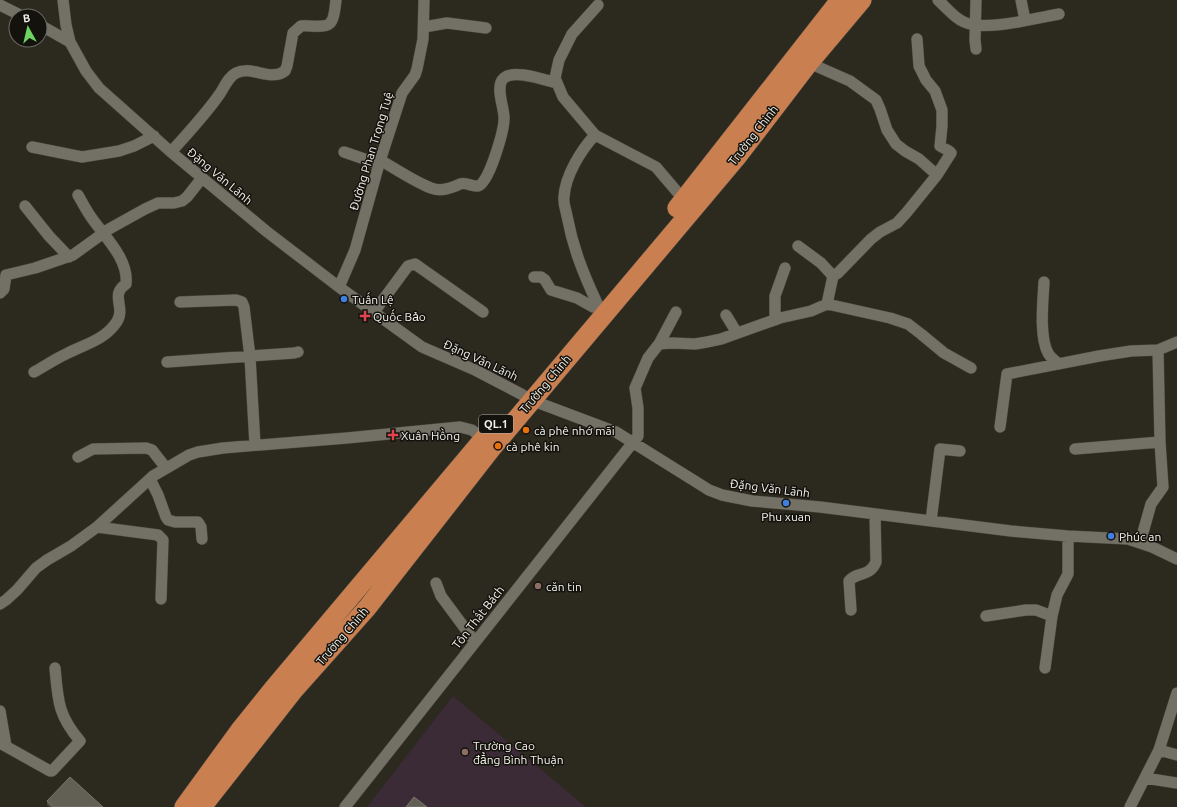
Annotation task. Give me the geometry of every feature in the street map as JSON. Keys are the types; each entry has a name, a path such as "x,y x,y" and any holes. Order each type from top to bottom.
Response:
{"highway":[{"name":"Trường Chinh","path":"184,807 240,730 273,689 488,443 526,397 737,157 827,30 840,0"},
{"name":"Trường Chinh","path":"827,30 862,0"},
{"name":"Trường Chinh","path":"526,397 595,305 812,52"},
{"name":"Trường Chinh","path":"202,807 290,695 377,596 488,443"}],"street":[{"name":"Đặng Văn Lãnh","path":"64,0 66,25 70,42 86,71 99,88 171,152 266,231 339,287 422,347 475,370 526,397 616,432 692,480 709,490 722,495 752,501 1068,536 1128,539 1152,547 1177,559"},
{"path":"171,152 194,126 232,76 236,73 253,71 262,74 277,75 285,72 293,33 301,26 311,25 321,27 332,22 336,0"},
{"name":"Đường Phan Trọng Tuệ","path":"339,287 355,250 380,162 402,93 415,76 423,39 424,0"},
{"path":"938,0 962,21 975,25 1025,20 1059,14"},
{"path":"976,0 976,49"},
{"path":"1021,0 1025,20"},
{"path":"598,5 572,34 559,60 555,78 563,97 595,135 656,167 684,200"},
{"path":"424,28 447,23 486,28"},
{"path":"48,30 70,42"},
{"path":"827,304 833,276 838,273 871,239 880,232 897,223 937,175 951,153 940,146 942,110 935,91 926,80 919,66 917,39"},
{"path":"812,52 876,100 887,130 896,144 919,159 937,175"},
{"path":"344,152 380,162 431,188 447,189 463,183 477,186 481,184 485,178 501,138 504,111 500,97 501,83 503,79 518,74 557,83"},
{"path":"595,135 585,146 576,161 569,176 563,198 573,244 595,305"},
{"path":"32,148 82,157 96,156 134,146 154,136"},
{"path":"0,293 4,289 6,275 73,256 103,233 158,203 174,203 182,201 202,178"},
{"path":"34,372 67,353 101,339 117,323 120,309 118,291 126,284 124,270 120,259 78,195"},
{"path":"25,206 48,236 69,257"},
{"path":"798,246 821,263 833,276"},
{"path":"374,312 408,266 415,264 483,312"},
{"path":"775,320 775,296 785,268"},
{"path":"534,277 541,277 545,280 551,290 595,305"},
{"path":"1044,282 1042,321 1044,336 1048,354 1059,364"},
{"path":"180,302 236,300 242,302 244,307 250,357 255,445"},
{"path":"659,344 695,344 707,342 775,320 811,311 827,304 890,318 908,324 944,353 971,368"},
{"name":"Tôn Thất Bách","path":"345,807 638,436 638,408 635,388 648,358 659,344 676,312"},
{"path":"726,316 737,333"},
{"path":"1000,427 1006,374 1131,351 1158,350 1177,342"},
{"path":"1140,543 1151,504 1163,487 1160,442 1158,350"},
{"path":"167,362 250,357 298,352"},
{"path":"0,604 17,590 36,568 71,546 97,527 150,479 189,455 198,452 223,448 460,427 472,430 488,443"},
{"path":"1076,449 1160,442"},
{"path":"78,457 93,449 146,448 152,450 166,468"},
{"path":"931,521 940,449 960,451"},
{"path":"150,479 168,520 175,522 198,522 201,527 202,539"},
{"path":"851,610 849,581 852,577 867,573 873,569 876,562 876,514"},
{"path":"161,599 163,540 161,537 168,520"},
{"path":"97,527 158,535 161,537"},
{"path":"1045,668 1052,616 1057,595 1068,574 1068,536"},
{"path":"436,583 441,596 475,642"},
{"path":"986,616 1036,610 1052,616"},
{"path":"0,711 3,745 50,772 52,771 80,741 62,714 58,699 55,668"},
{"path":"1130,807 1173,723 1177,693"},
{"path":"1159,750 1177,755"},
{"path":"1145,778 1177,784"}],"shaded area":[{"name":"Trường Cao đẳng Bình Thuận","path":"453,696 586,807 367,807"}],"building":[{"path":"70,777 103,807 53,807 47,801"},
{"path":"414,797 427,807 406,807"}],"place":[{"name":"Tuấn Lệ","path":"344,299"},
{"name":"Quốc Bảo","path":"365,316"},
{"name":"cà phê nhớ mãi","path":"526,430"},
{"name":"Xuân Hồng","path":"393,435"},
{"name":"cà phê kin","path":"498,446"},
{"name":"Phu xuan","path":"786,503"},
{"name":"Phúc an","path":"1111,536"},
{"name":"căn tin","path":"538,586"},
{"name":"Trường Cao đẳng Bình Thuận","path":"465,752"}]}
